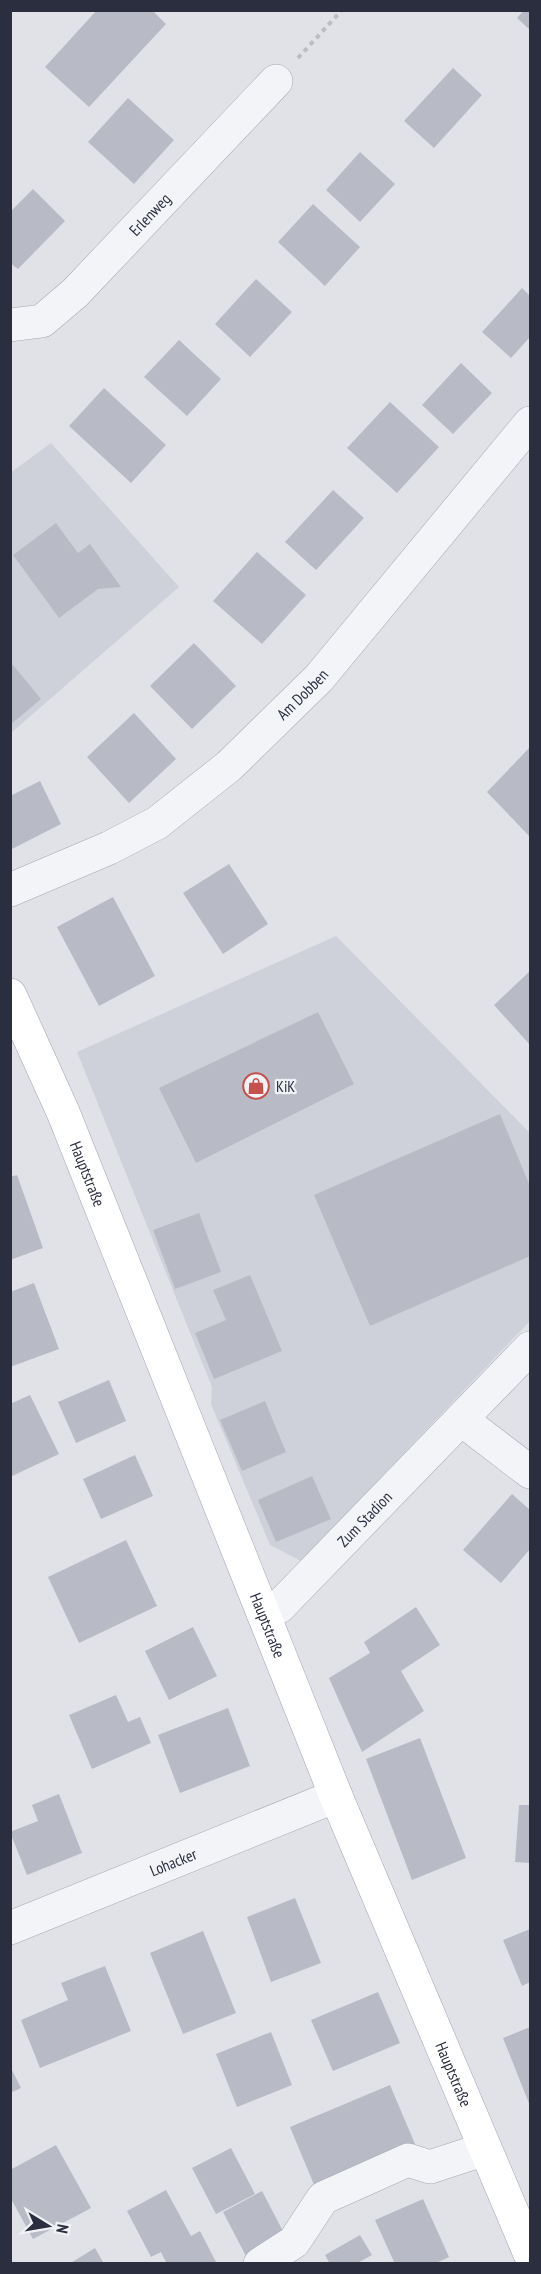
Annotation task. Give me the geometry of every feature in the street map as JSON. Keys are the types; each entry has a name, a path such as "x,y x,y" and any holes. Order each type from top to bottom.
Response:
{"main road":[{"name":"Hauptstraße","path":"10,995 63,1112 336,1796 484,2149 531,2254"}],"street":[{"name":"Erlenweg","path":"10,325 42,321 75,293 276,81"},
{"name":"Am Dobben","path":"10,890 109,848 157,822 229,766 319,678 531,423"},
{"name":"Zum Stadion","path":"262,1613 279,1607 531,1348"},
{"path":"462,1420 531,1472"},
{"name":"Lohacker","path":"10,1928 336,1796"},
{"path":"260,2264 294,2242 323,2198 408,2160 430,2167 484,2149"}],"path":[{"path":"276,81 342,10"}],"shaded area":[{"path":"51,443 179,587 11,733 10,473"},
{"path":"336,936 530,1133 530,1321 301,1561 270,1545 211,1404 212,1387 77,1052"}],"building":[{"path":"97,10 152,10 166,24 89,107 45,67"},
{"path":"524,10 530,10 530,30 517,18"},
{"path":"453,68 482,95 434,148 404,121"},
{"path":"128,98 174,140 134,184 88,142"},
{"path":"360,152 395,184 360,222 326,190"},
{"path":"33,189 65,221 18,269 10,263 10,212"},
{"path":"313,204 360,247 325,286 278,242"},
{"path":"256,279 292,312 250,357 215,324"},
{"path":"522,288 530,296 530,337 511,358 482,332"},
{"path":"179,340 221,379 187,416 144,377"},
{"path":"461,363 492,393 453,434 422,405"},
{"path":"104,388 166,445 131,483 69,426"},
{"path":"390,402 439,447 397,493 347,448"},
{"path":"333,490 364,518 316,570 285,542"},
{"path":"56,523 78,553 90,544 121,587 98,589 59,618 13,555"},
{"path":"257,552 306,595 262,644 213,601"},
{"path":"194,643 236,686 192,729 150,686"},
{"path":"13,665 41,699 10,725 10,667"},
{"path":"134,713 176,759 129,803 87,757"},
{"path":"530,747 530,837 487,792"},
{"path":"40,781 61,824 10,850 10,796"},
{"path":"229,864 268,924 223,954 183,893"},
{"path":"113,897 155,976 99,1006 57,927"},
{"path":"530,971 530,1045 494,1005"},
{"name":"KiK","path":"318,1012 354,1084 196,1163 159,1088"},
{"path":"500,1114 530,1186 530,1256 370,1326 314,1195"},
{"path":"17,1175 43,1248 10,1260 10,1177"},
{"path":"199,1213 221,1272 175,1289 153,1230"},
{"path":"250,1275 282,1351 214,1379 195,1333 226,1320 213,1290"},
{"path":"34,1283 59,1349 10,1367 10,1292"},
{"path":"109,1380 126,1421 76,1443 58,1402"},
{"path":"30,1395 59,1454 10,1477 10,1404"},
{"path":"265,1401 286,1452 242,1471 220,1420"},
{"path":"135,1455 153,1496 101,1519 83,1479"},
{"path":"312,1476 331,1519 276,1542 258,1500"},
{"path":"512,1494 530,1510 530,1549 501,1583 463,1550"},
{"path":"126,1540 157,1606 79,1643 48,1577"},
{"path":"416,1607 440,1645 401,1671 424,1711 362,1752 329,1678 370,1653 364,1642"},
{"path":"193,1627 217,1676 169,1700 145,1651"},
{"path":"116,1695 128,1722 140,1717 151,1743 92,1769 69,1715"},
{"path":"228,1708 250,1766 180,1793 158,1735"},
{"path":"420,1738 466,1858 412,1880 366,1759"},
{"path":"59,1794 82,1853 27,1875 10,1832 38,1821 32,1805"},
{"path":"519,1805 530,1805 530,1863 515,1862"},
{"path":"295,1898 321,1963 271,1982 247,1917"},
{"path":"530,1929 530,1982 522,1986 503,1940"},
{"path":"203,1931 236,2013 183,2034 150,1953"},
{"path":"105,1966 131,2031 40,2068 21,2020 68,2000 61,1983"},
{"path":"378,1992 400,2043 333,2071 311,2020"},
{"path":"530,2027 530,2106 503,2038"},
{"path":"271,2032 292,2085 237,2107 216,2054"},
{"path":"10,2066 21,2088 10,2093"},
{"path":"390,2085 415,2144 315,2187 290,2127"},
{"path":"56,2145 91,2208 33,2239 10,2197 10,2170"},
{"path":"231,2148 255,2194 216,2214 192,2168"},
{"path":"166,2190 191,2236 200,2231 217,2264 167,2264 161,2252 151,2257 127,2211"},
{"path":"262,2191 286,2237 247,2258 223,2212"},
{"path":"423,2199 449,2257 434,2264 395,2264 375,2220"},
{"path":"360,2235 372,2255 356,2264 330,2264 325,2255"},
{"path":"95,2248 104,2264 69,2264"}],"place":[{"name":"KiK","path":"256,1086"}]}
